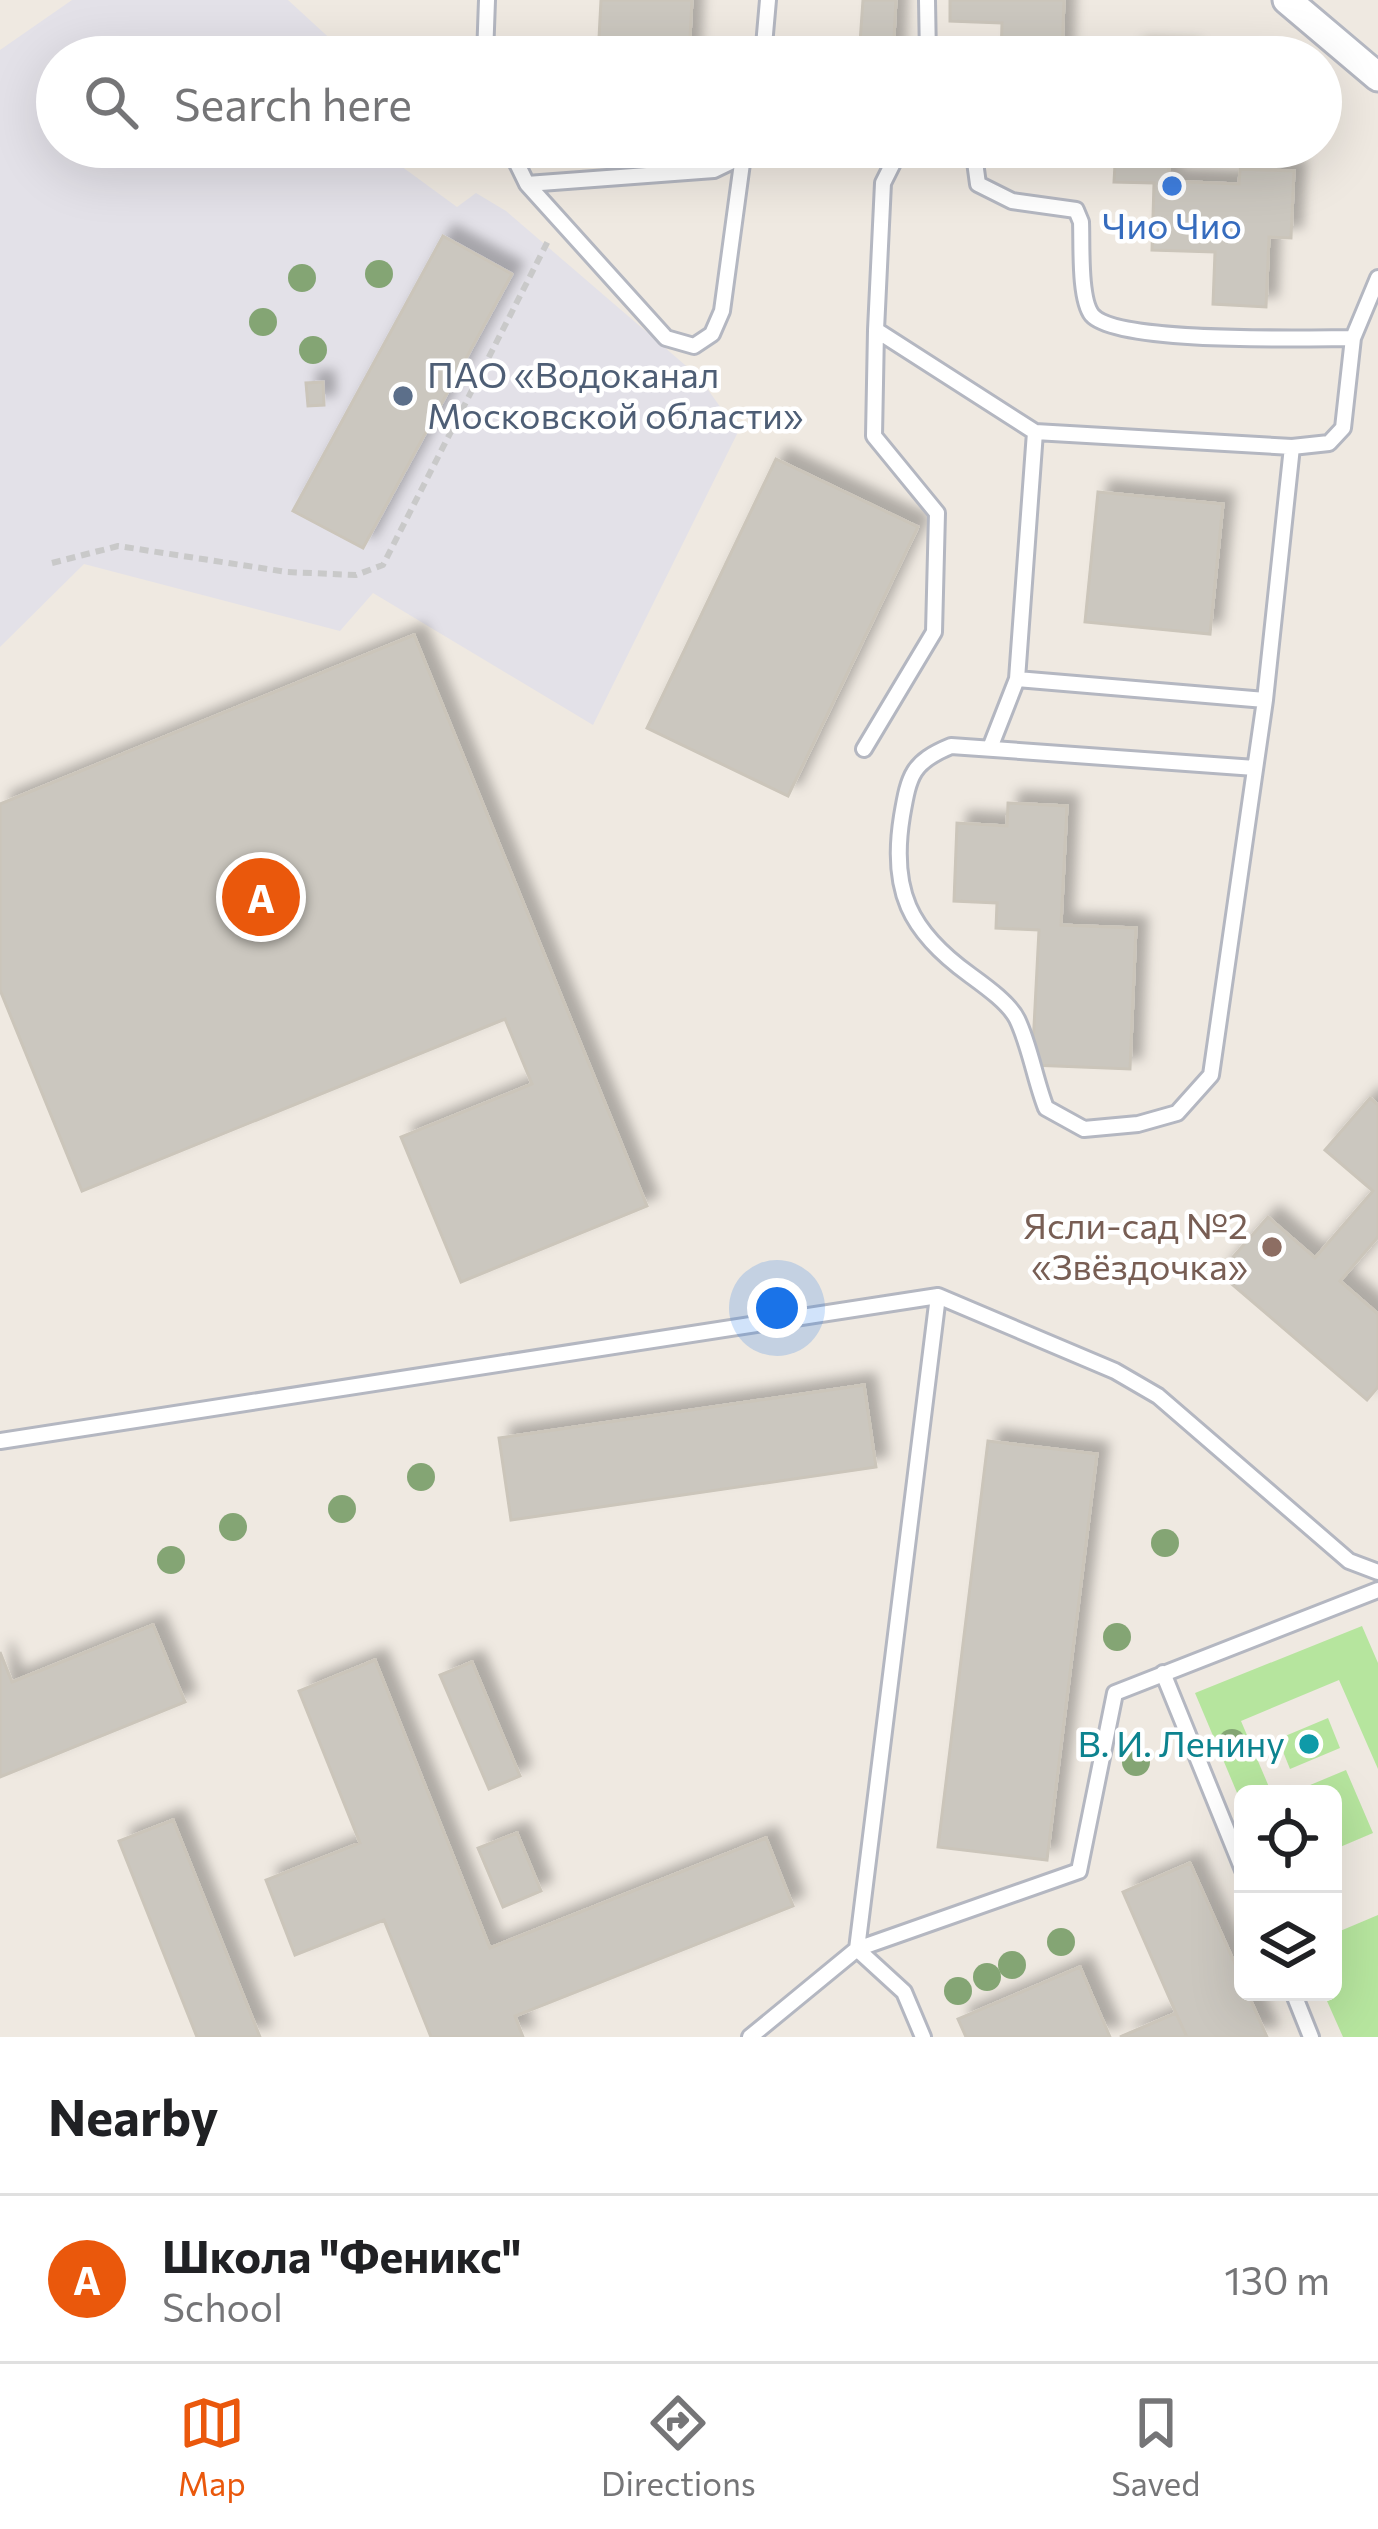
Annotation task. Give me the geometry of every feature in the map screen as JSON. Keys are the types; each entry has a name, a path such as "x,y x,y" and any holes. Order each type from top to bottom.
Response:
{"street":[{"path":"1287,0 1330,36"},
{"path":"1342,47 1378,77"}],"lane":[{"path":"486,36 487,0"},
{"path":"765,36 768,0"},
{"path":"927,0 928,36"},
{"path":"519,168 527,184 666,338 694,346 712,334 722,311 743,168"},
{"path":"527,184 717,168"},
{"path":"864,749 934,632 937,513 874,436 883,183 890,168"},
{"path":"976,168 978,184 1012,201 1076,210 1081,222 1085,304 1094,319 1197,337 1352,338"},
{"path":"876,330 1035,432 1292,448 1329,443 1343,428 1352,338 1378,278"},
{"path":"990,748 1017,680 1035,432"},
{"path":"1255,768 951,746 926,756 908,780 896,854 908,913 939,952 1016,1016 1046,1108 1084,1129 1138,1124 1177,1113 1211,1075 1255,768 1264,700 1292,448"},
{"path":"1017,680 1264,700"},
{"path":"0,1441 938,1296 1114,1370 1158,1396 1349,1561 1378,1572"},
{"path":"857,1949 938,1296"},
{"path":"750,2037 857,1949 1079,1871 1115,1694 1378,1590"},
{"path":"1163,1673 1234,1848"},
{"path":"857,1949 904,1992 923,2037"},
{"path":"1297,2001 1311,2037"}],"path":[{"path":"52,563 118,545 286,572 356,575 383,565 559,220"}],"shaded area":[{"path":"72,0 288,0 327,36 36,36 36,168 404,168 457,207 476,193 506,211 699,377 738,432 593,725 373,593 340,631 84,564 0,647 0,50"}],"green space":[{"path":"1362,1626 1378,1663 1378,1769 1339,1680 1241,1721 1268,1785 1234,1786 1195,1693"},
{"path":"1328,1718 1340,1748 1290,1769 1278,1739"},
{"path":"1346,1770 1373,1833 1342,1846 1342,1785 1310,1785"},
{"path":"1378,1915 1378,2037 1343,2037 1327,2001 1342,2001 1342,1930"}],"building":[{"path":"601,0 692,0 690,36 599,36"},
{"path":"863,0 896,0 894,36 860,36"},
{"path":"950,0 1064,0 1063,36 1002,36 1002,23 950,21"},
{"path":"1115,168 1169,168 1168,181 1239,184 1240,169 1294,171 1291,238 1269,237 1266,307 1213,304 1215,252 1152,250 1154,183 1114,182"},
{"path":"443,236 512,274 363,548 293,511"},
{"path":"323,382 324,405 308,406 306,383"},
{"path":"776,459 918,527 788,796 647,728"},
{"path":"1098,492 1223,504 1210,634 1085,622"},
{"path":"414,635 647,1206 461,1282 401,1137 532,1084 505,1019 82,1191 0,990 0,804"},
{"path":"1008,803 1067,806 1061,925 1136,928 1130,1069 1032,1065 1039,930 996,928 997,903 954,901 957,823 1007,826"},
{"name":"Ясли-сад №2 «Звёздочка»","path":"1370,1098 1378,1105 1378,1237 1340,1281 1378,1314 1378,1387 1367,1400 1219,1273 1268,1217 1315,1258 1373,1191 1325,1150"},
{"path":"864,1385 876,1467 511,1520 499,1438"},
{"path":"988,1441 1097,1454 1047,1860 938,1847"},
{"path":"153,1625 185,1702 0,1777 0,1652 12,1682"},
{"path":"375,1660 490,1948 766,1838 793,1906 515,2016 523,2037 431,2037 384,1920 295,1955 266,1880 360,1843 299,1691"},
{"path":"472,1662 520,1776 489,1789 440,1675"},
{"path":"173,1820 260,2037 197,2037 119,1841"},
{"path":"517,1833 541,1891 503,1907 478,1848"},
{"path":"1190,1863 1234,1962 1234,2001 1251,2001 1267,2037 1187,2037 1123,1892"},
{"path":"1080,1967 1110,2037 966,2037 958,2019"},
{"path":"1176,2013 1187,2037 1120,2037"}],"place":[{"name":"Чио Чио","path":"1172,186"},
{"name":"ПАО «Водоканал Московской области»","path":"403,396"},
{"name":"Школа \"Феникс\"","path":"261,897"},
{"name":"Ясли-сад №2 «Звёздочка»","path":"1272,1247"},
{"name":"В. И. Ленину","path":"1309,1744"}]}
